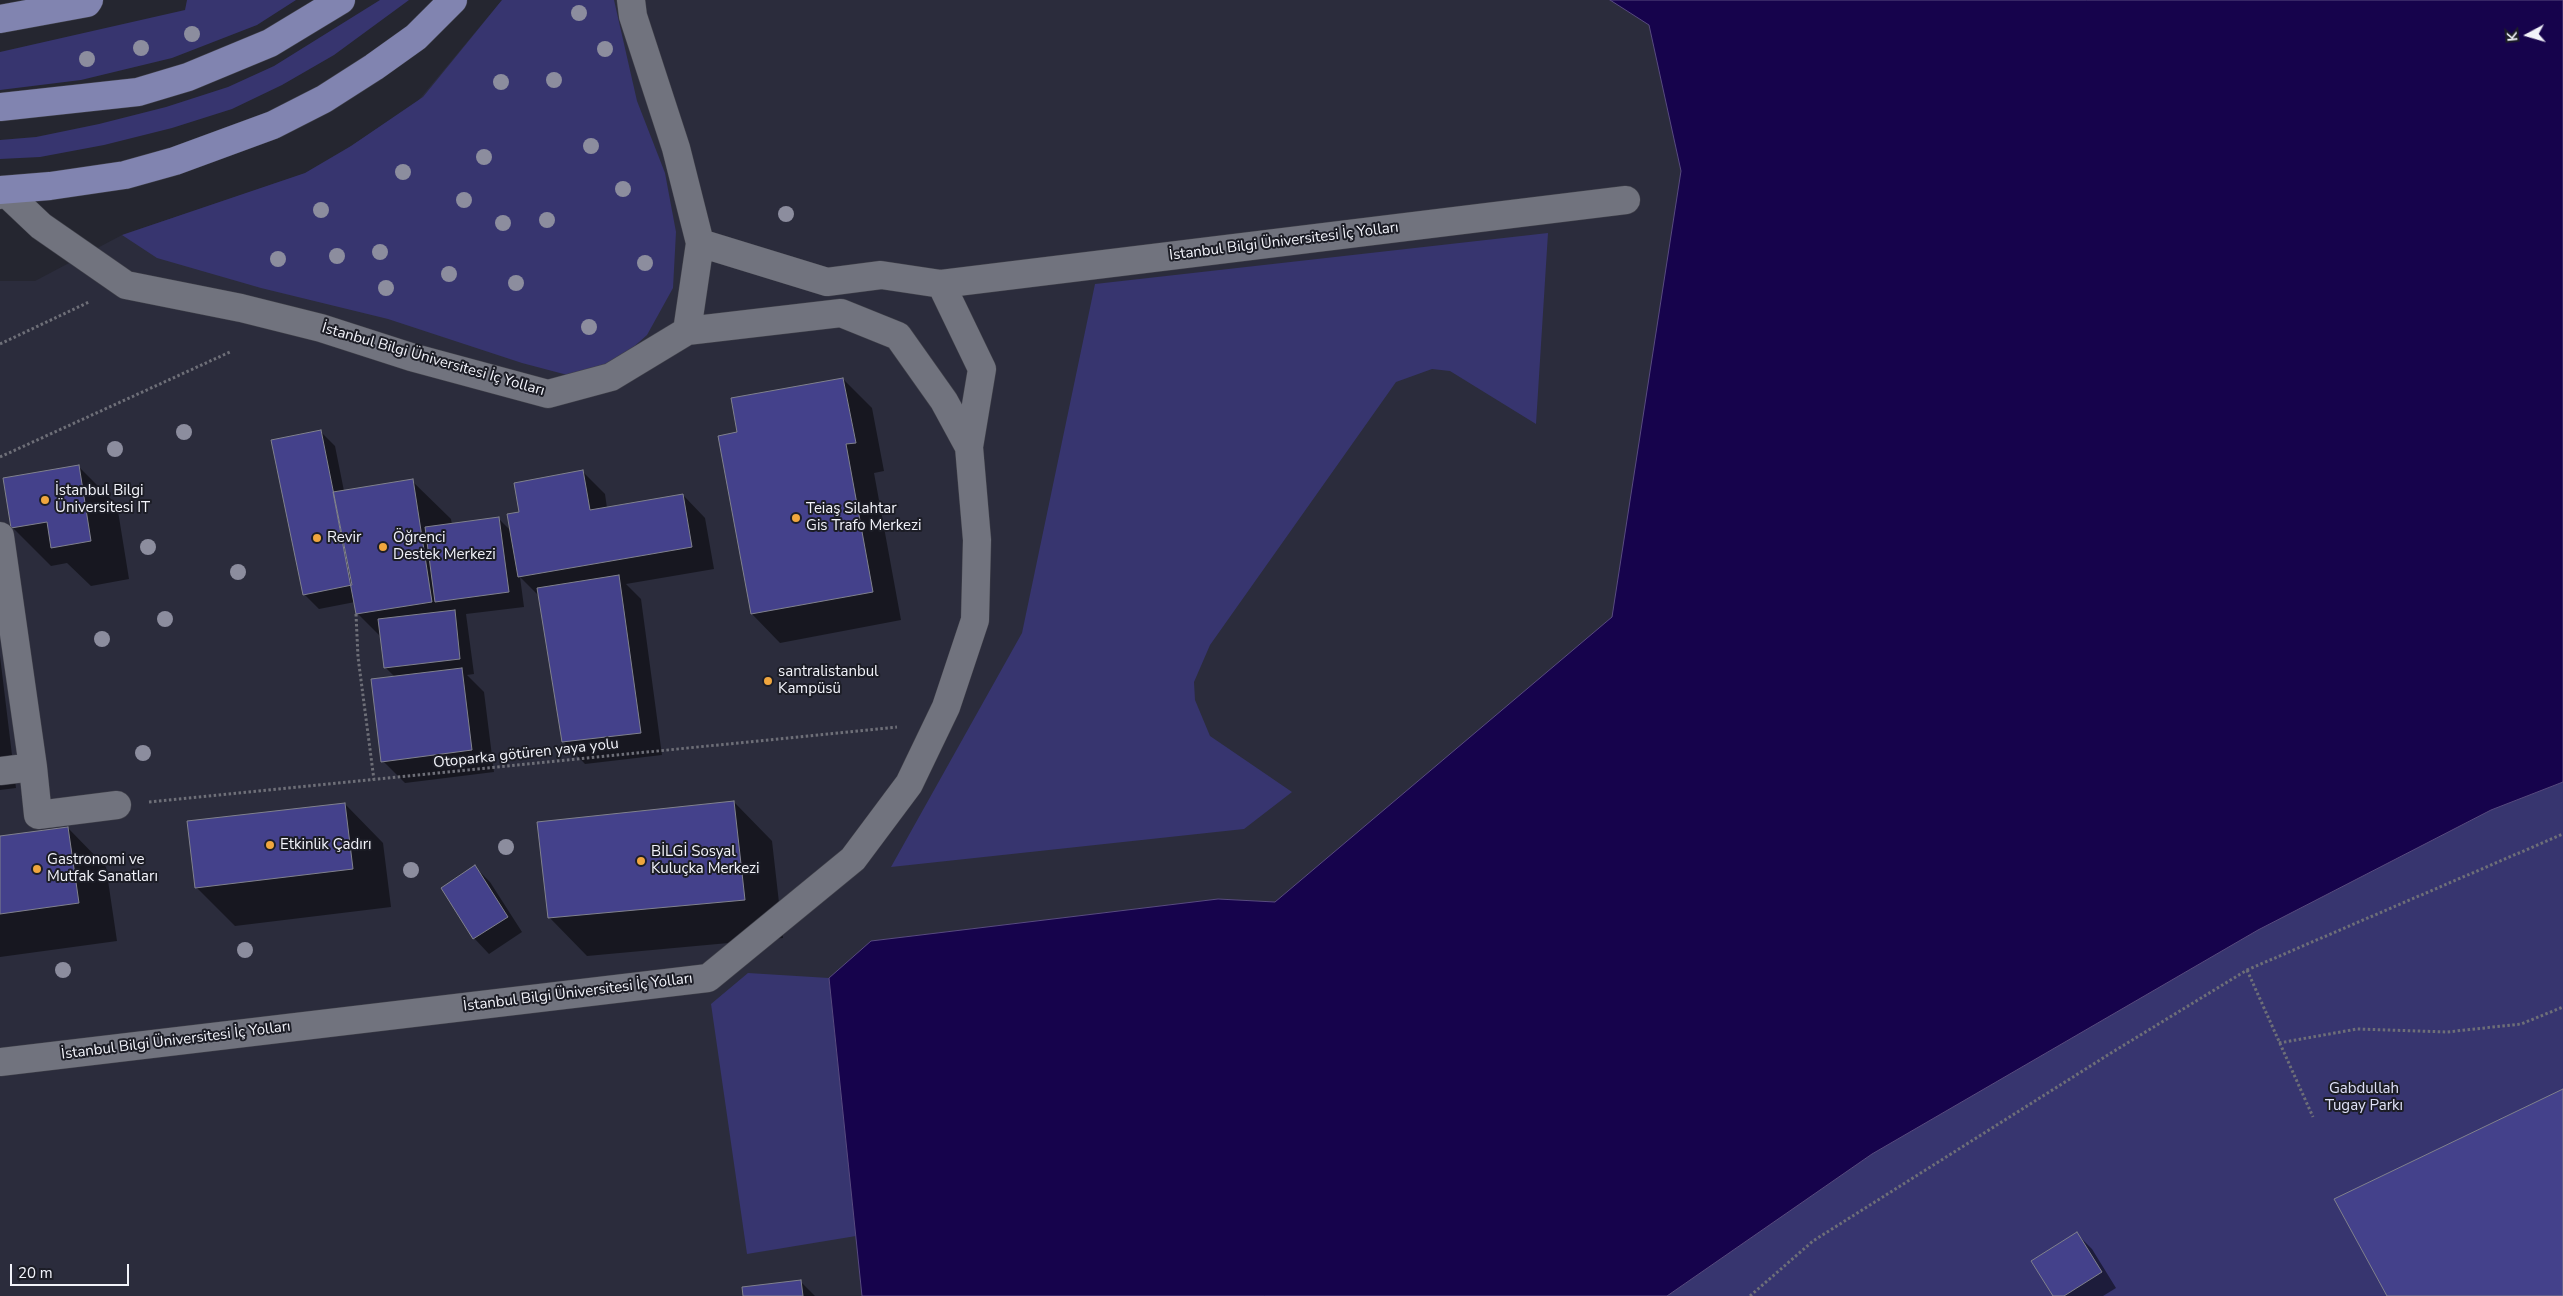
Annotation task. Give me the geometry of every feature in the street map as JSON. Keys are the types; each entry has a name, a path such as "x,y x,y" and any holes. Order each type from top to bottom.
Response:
{"main road":[{"path":"0,107 138,92 188,77 270,43 341,0"},
{"path":"1,192 125,175 174,161 273,125 324,99 374,67 416,37 453,0"},
{"path":"0,19 85,1"}],"lane":[{"path":"631,0 633,16 676,148 700,243 687,331"},
{"name":"İstanbul Bilgi Üniversitesi İç Yolları","path":"1,192 41,226 126,285 321,328 411,357 548,394 611,377 687,331 841,313 898,336 944,401 968,448"},
{"name":"İstanbul Bilgi Üniversitesi İç Yolları","path":"700,243 827,282 880,275 941,284 1626,200"},
{"name":"İstanbul Bilgi Üniversitesi İç Yolları","path":"0,1062 708,978 853,859 909,784 938,723 975,620 977,540 968,448 982,369 941,284"},
{"path":"0,536 33,767 38,815 116,806"},
{"path":"0,771 33,767"}],"path":[{"path":"0,344 126,285"},
{"path":"0,457 230,352"},
{"path":"356,614 358,657 374,780"},
{"name":"Otoparka götüren yaya yolu","path":"116,806 938,723"},
{"path":"1750,1296 1812,1241 2247,970 2563,834"},
{"path":"2247,970 2312,1117"},
{"path":"2279,1042 2357,1029 2447,1032 2521,1024 2563,1008"}],"shaded area":[{"name":"santralistanbul Kampüsü","path":"502,0 1610,0 1649,25 1681,171 1613,617 1275,902 1218,899 871,941 829,978 862,1296 0,1296 0,281 35,281 122,235 315,170 417,102"},
{"path":"1610,0 2563,0 2563,782 2491,810 2258,930 1872,1154 1667,1296 862,1296 829,978 871,941 1218,899 1275,902 1612,617 1681,171 1649,25"}],"green space":[{"path":"187,0 296,0 257,25 172,58 81,80 0,90 0,52 185,10"},
{"path":"380,0 409,0 334,55 282,85 232,109 172,128 104,145 40,157 0,159 0,140 36,137 99,124 166,107 228,87 274,66"},
{"path":"502,0 614,0 637,101 665,173 676,232 673,288 647,335 594,382 522,363 388,319 261,288 157,258 122,235 305,173 351,146 423,97"},
{"path":"1548,233 1536,424 1450,371 1432,369 1396,382 1210,645 1194,682 1195,700 1210,736 1292,792 1244,829 891,867 1022,633 1095,284"},
{"name":"Gabdullah Tugay Parkı","path":"2563,782 2563,1296 1667,1296 1872,1154 2258,930 2491,810"},
{"path":"748,973 829,978 856,1236 747,1254 711,1004"}],"building":[{"name":"Teiaş Silahtar Gis Trafo Merkezi","path":"843,378 856,443 846,444 873,592 751,614 718,436 737,432 731,398"},
{"name":"Revir","path":"321,430 352,585 303,595 271,440"},
{"name":"İstanbul Bilgi Üniversitesi IT","path":"79,465 91,541 51,548 47,522 11,528 3,478"},
{"path":"583,470 590,510 683,494 692,547 518,577 507,514 519,512 514,483"},
{"name":"Öğrenci Destek Merkezi","path":"413,479 432,602 356,614 333,492"},
{"path":"499,517 509,592 435,602 425,527"},
{"path":"619,575 641,733 562,742 537,588"},
{"path":"455,610 460,659 384,668 378,619"},
{"path":"462,668 472,750 381,762 371,679"},
{"name":"BİLGİ Sosyal Kuluçka Merkezi","path":"734,801 745,900 548,918 537,822"},
{"name":"Etkinlik Çadırı","path":"345,803 353,869 195,888 187,821"},
{"name":"Gastronomi ve Mutfak Sanatları","path":"68,827 79,903 0,914 0,836"},
{"path":"475,865 508,917 473,939 441,888"},
{"path":"2563,1089 2563,1296 2387,1296 2334,1199"},
{"path":"2077,1232 2102,1272 2064,1296 2053,1296 2031,1261"},
{"path":"801,1280 803,1296 743,1296 742,1287"}],"place":[{"name":"İstanbul Bilgi Üniversitesi IT","path":"45,500"},
{"name":"Teiaş Silahtar Gis Trafo Merkezi","path":"796,518"},
{"name":"Revir","path":"317,538"},
{"name":"Öğrenci Destek Merkezi","path":"383,547"},
{"name":"santralistanbul Kampüsü","path":"768,681"},
{"name":"Etkinlik Çadırı","path":"270,845"},
{"name":"BİLGİ Sosyal Kuluçka Merkezi","path":"641,861"},
{"name":"Gastronomi ve Mutfak Sanatları","path":"37,869"}]}
